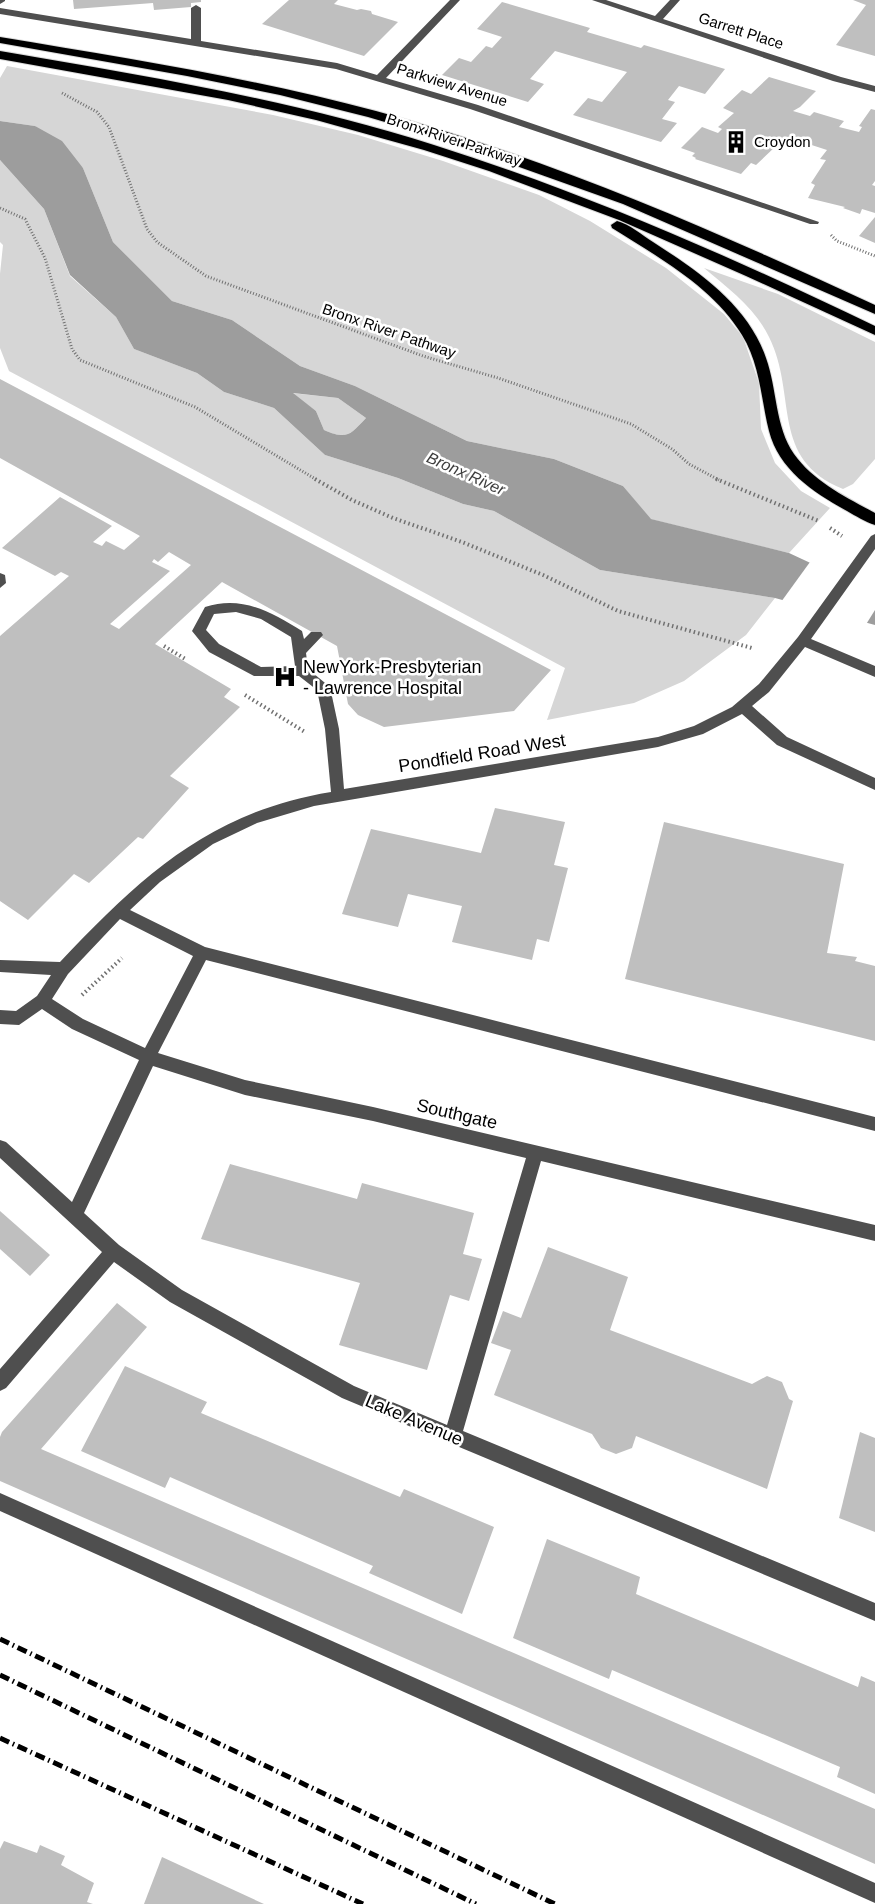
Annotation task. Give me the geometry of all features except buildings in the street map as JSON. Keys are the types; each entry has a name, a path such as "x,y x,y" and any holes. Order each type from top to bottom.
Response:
{"highway":[{"name":"Bronx River Parkway","path":"0,40 286,93 371,114 458,140 672,219 875,310"},
{"name":"Bronx River Parkway","path":"0,55 178,86 331,119 451,154 580,201 742,269 875,331"},
{"path":"580,201 678,265 721,301 746,330 756,348 780,442 796,467 819,487 875,520"}],"street":[{"path":"380,78 455,0"},
{"name":"Garrett Place","path":"597,0 837,79 875,89"},
{"path":"657,19 675,0"},
{"path":"196,8 196,43"},
{"name":"Parkview Avenue","path":"0,11 337,66 474,107 814,222"},
{"name":"Pondfield Road West","path":"0,1017 19,1018 42,1001 63,969 118,911 155,878 208,840 253,819 314,800 658,742 698,730 742,706 764,688 803,641 875,539"},
{"path":"0,578 0,584"},
{"path":"302,671 297,634 257,610 232,605 210,610 199,631 214,648 259,672 302,671 323,687 332,729 338,796"},
{"path":"298,653 316,635"},
{"path":"803,641 875,672"},
{"path":"742,706 782,741 875,784"},
{"path":"118,911 202,953 875,1124"},
{"path":"74,1216 149,1056 202,953"},
{"path":"0,966 63,969"},
{"name":"Southgate","path":"42,1001 62,1015 149,1056 300,1102 373,1114 875,1233"},
{"name":"Lake Avenue","path":"0,1147 113,1251 176,1296 348,1392 875,1612"},
{"path":"453,1436 536,1152"},
{"path":"0,1382 113,1251"},
{"path":"0,1502 875,1893"}],"path":[{"name":"Bronx River Pathway","path":"57,90 97,112 110,127 147,229 157,242 191,268 227,285 423,356 498,378 631,424 672,449 689,464 722,481 823,522 842,537"},
{"path":"0,208 25,219 45,258 72,349 80,360 195,407 352,500 393,518 462,542 543,575 618,611 752,648"},
{"path":"814,222 837,241 875,256"},
{"path":"164,646 194,665"},
{"path":"235,690 306,733"},
{"path":"82,996 122,958"}],"shaded area":[{"path":"7,66 273,115 358,135 443,161 539,195 590,221 666,268 724,314 743,337 759,383 761,429 775,463 801,491 830,508 789,553 650,519 623,486 554,459 467,441 355,386 300,366 232,320 172,301 113,242 83,168 35,126 0,121 0,78"},
{"path":"0,160 44,209 70,276 116,317 134,349 197,373 224,392 274,408 325,455 398,478 463,504 494,511 600,570 775,598 746,635 684,681 634,703 547,720 565,668 9,371 0,348 0,274 3,245 0,242"},
{"path":"704,268 778,294 875,342 875,459 853,484 843,489 820,476 804,461 789,424 777,359 769,337 749,308"},
{"path":"291,393 338,398 366,418 348,434 332,433 324,430 316,411"}],"water":[{"name":"Bronx River","path":"0,121 35,126 62,141 83,168 113,242 172,301 232,320 300,366 355,386 467,441 554,459 623,486 651,519 789,553 875,593 875,625 775,598 600,570 494,511 463,504 398,478 325,455 274,408 224,392 197,373 134,349 116,317 70,275 44,209 0,160","holes":["293,393 338,398 366,418 348,434 338,435 324,430 316,411"]}],"pier":[{"path":"810,562 875,589 875,610 865,626 781,602"}],"railway":[{"path":"0,1639 555,1904"},
{"path":"0,1675 476,1904"},
{"path":"0,1738 363,1904"}],"place":[{"name":"Croydon","path":"736,142"},
{"name":"NewYork-Presbyterian - Lawrence Hospital","path":"285,677"}]}
